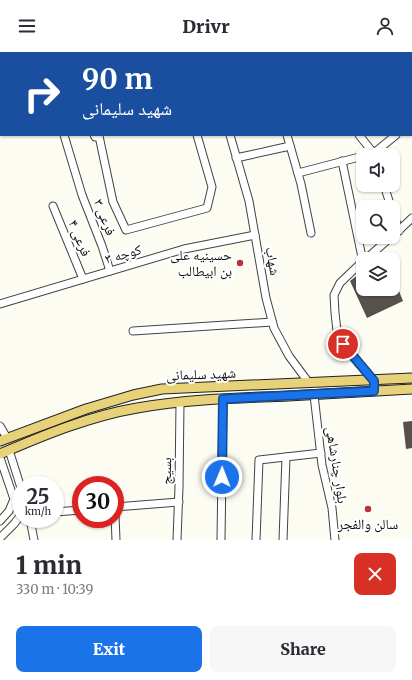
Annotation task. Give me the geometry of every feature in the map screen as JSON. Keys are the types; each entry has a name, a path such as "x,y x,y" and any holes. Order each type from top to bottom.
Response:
{"main road":[{"name":"شهید سلیمانی","path":"4,440 86,409 133,395 162,389 374,381 412,378"},
{"path":"374,381 374,391"},
{"path":"180,388 180,403"},
{"name":"شهید سلیمانی","path":"0,454 92,418 137,408 223,399 412,389"}],"street":[{"name":"فرعی ۳","path":"64,136 82,195 110,271"},
{"path":"99,136 114,202 126,230 207,208 212,187 197,136"},
{"name":"شهاب","path":"230,136 249,201 266,298 272,322 289,356 309,383"},
{"path":"287,136 301,184 311,233"},
{"path":"360,136 370,148"},
{"path":"382,148 395,136"},
{"path":"236,158 290,146"},
{"path":"298,173 356,158"},
{"path":"342,161 361,252"},
{"name":"فرعی ۴","path":"53,206 83,279"},
{"path":"400,229 412,218"},
{"name":"کوچه ۳","path":"0,304 184,249 255,235"},
{"path":"374,252 383,244"},
{"path":"356,268 340,283 334,295 337,331 343,344 374,381"},
{"path":"133,332 272,322"},
{"name":"بلوار چنارشاهی","path":"314,395 322,465 332,508 335,540"},
{"path":"221,540 223,399"},
{"name":"بسیج","path":"177,540 180,403"},
{"path":"0,426 4,440"},
{"path":"9,450 17,476"},
{"path":"256,540 259,460 321,452"},
{"path":"283,540 286,457"},
{"path":"0,458 14,499 9,511 0,521"},
{"path":"124,506 179,502"},
{"path":"0,538 12,526"},
{"path":"32,528 34,540"},
{"path":"116,528 116,540"}],"building":[{"path":"356,276 356,294 350,281"},
{"path":"400,294 403,301 367,318 357,296 400,296"},
{"path":"412,421 412,448 406,449 403,422"}],"place":[{"name":"حسینیه علی بن ابیطالب","path":"240,263"},
{"name":"سالن والفجر","path":"368,509"}],"route":[{"path":"222,477 223,399 374,391 374,381 343,344"}]}
